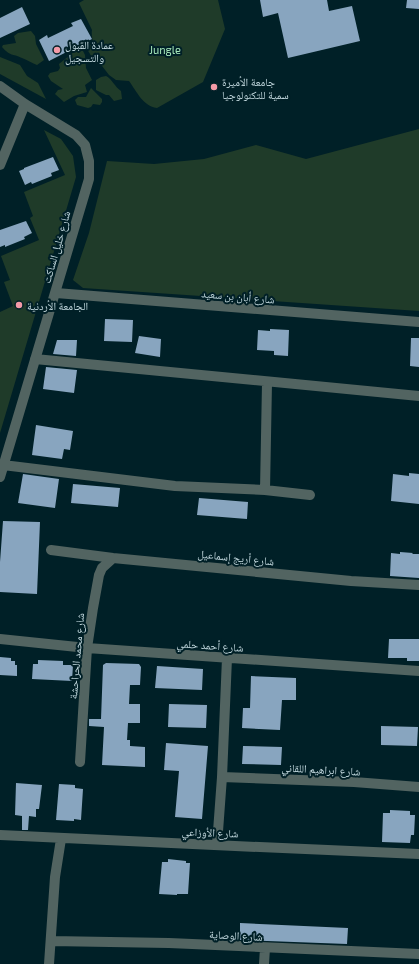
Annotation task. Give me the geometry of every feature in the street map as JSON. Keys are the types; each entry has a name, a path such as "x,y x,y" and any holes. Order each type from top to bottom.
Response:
{"street":[{"name":"شارع خليل الساكت","path":"0,86 25,104 76,135 85,145 90,161 89,179 0,477"},
{"path":"0,165 25,104"},
{"name":"شارع أبان بن سعيد","path":"56,293 419,322"},
{"path":"35,359 267,383 419,396"},
{"path":"265,490 267,383"},
{"path":"3,465 174,486 265,490 310,495"},
{"name":"شارع أريج إسماعيل","path":"51,550 113,558 351,581 419,585"},
{"name":"شارع محمد الحراحشة","path":"80,762 87,648 99,575 102,568 113,558"},
{"name":"شارع أحمد حلمي","path":"0,640 87,648 419,671"},
{"path":"216,844 222,777 227,658"},
{"name":"شارع ابراهيم اللقاني","path":"222,777 354,782 419,787"},
{"name":"شارع الأوزاعي","path":"0,835 61,839 216,844 419,854"},
{"path":"49,964 55,877 61,839"},
{"name":"شارع الوصاية","path":"51,941 169,943 419,954"},
{"path":"264,964 265,948"}],"green space":[{"name":"Jungle","path":"84,0 218,0 225,29 203,82 157,108 152,107 141,98 129,81 116,80 109,75 99,62 96,64 87,49 93,44 93,42 92,30 79,3"},
{"path":"31,31 35,36 36,44 44,60 37,65 10,54 2,47 3,45 16,43 14,36 18,33"},
{"path":"75,51 83,51 85,55 86,68 92,80 85,85 87,92 74,96 64,102 55,94 58,90 63,89 51,81 48,76 50,73 58,71 60,68 59,64"},
{"path":"0,57 20,65 27,76 38,83 46,99 0,74"},
{"path":"106,76 121,91 122,99 114,101 109,95 96,90 96,80"},
{"path":"91,88 102,99 100,105 93,104 88,108 77,105 75,100 78,97 86,97"},
{"path":"419,129 419,311 83,288 73,280 89,233 107,161 154,164 204,159 256,145 306,159"},
{"path":"44,130 61,139 73,156 76,177 0,433 0,312 13,306 4,282 10,280 1,256 39,240 30,218 33,216 24,192 65,175"}],"building":[{"path":"260,0 327,0 329,11 352,6 360,41 288,58 278,13 263,17"},
{"path":"407,0 419,0 419,9 406,8"},
{"path":"22,7 30,24 0,38 0,18"},
{"name":"عمادة القبول والتسجيل","path":"81,19 92,39 49,61 39,40 47,35 48,38 73,26 71,23"},
{"path":"53,157 59,170 51,173 52,176 32,184 31,182 25,185 19,171"},
{"path":"26,221 32,233 24,237 25,239 5,247 5,245 0,247 0,230"},
{"path":"105,319 133,320 132,342 104,341"},
{"path":"270,329 289,330 288,356 274,355 274,351 257,350 258,330 270,331"},
{"path":"139,336 161,339 160,357 135,353"},
{"path":"411,338 419,338 419,367 410,366"},
{"path":"57,340 77,340 76,356 53,354"},
{"path":"46,367 77,370 74,393 43,389"},
{"path":"36,425 73,431 70,450 64,449 62,459 32,455"},
{"path":"409,473 419,474 419,504 391,501 393,474 409,476"},
{"path":"23,474 59,479 55,508 18,503"},
{"path":"73,484 120,488 118,507 71,503"},
{"path":"199,498 248,502 247,519 197,515"},
{"path":"3,521 40,522 37,594 0,592 0,562"},
{"path":"400,552 419,554 419,578 390,576 391,553 400,554"},
{"path":"389,639 419,639 419,661 407,661 407,658 388,658"},
{"path":"0,657 11,658 11,661 15,661 15,665 17,665 17,676 0,675"},
{"path":"38,660 63,661 63,665 73,665 72,681 32,679 33,664 38,664"},
{"path":"106,663 139,664 141,667 140,685 130,685 129,704 140,704 140,723 128,723 127,740 130,740 130,746 145,747 145,767 102,765 104,727 89,726 89,719 101,719 103,665"},
{"path":"157,666 203,669 202,690 155,688"},
{"path":"251,676 296,678 296,700 282,700 280,730 242,728 243,708 250,708"},
{"path":"169,704 207,705 206,728 168,727"},
{"path":"381,726 418,727 417,746 381,745"},
{"path":"166,743 208,746 202,819 175,817 179,771 164,770"},
{"path":"243,746 282,747 281,765 242,764"},
{"path":"16,783 42,785 39,809 36,809 36,817 29,816 28,830 22,830 22,816 15,815"},
{"path":"59,784 75,785 75,788 83,789 81,820 56,820"},
{"path":"390,810 410,811 410,815 415,815 414,835 411,835 410,843 382,842 383,813 390,813"},
{"path":"168,859 186,861 186,863 190,863 188,894 159,894 162,862 168,862"},
{"path":"240,923 348,928 347,944 240,940"}],"place":[{"name":"عمادة القبول والتسجيل","path":"57,50"},
{"name":"جامعة الأميرة سمية للتكنولوجيا","path":"214,87"},
{"name":"الجامعة الأردنية","path":"19,305"}]}
